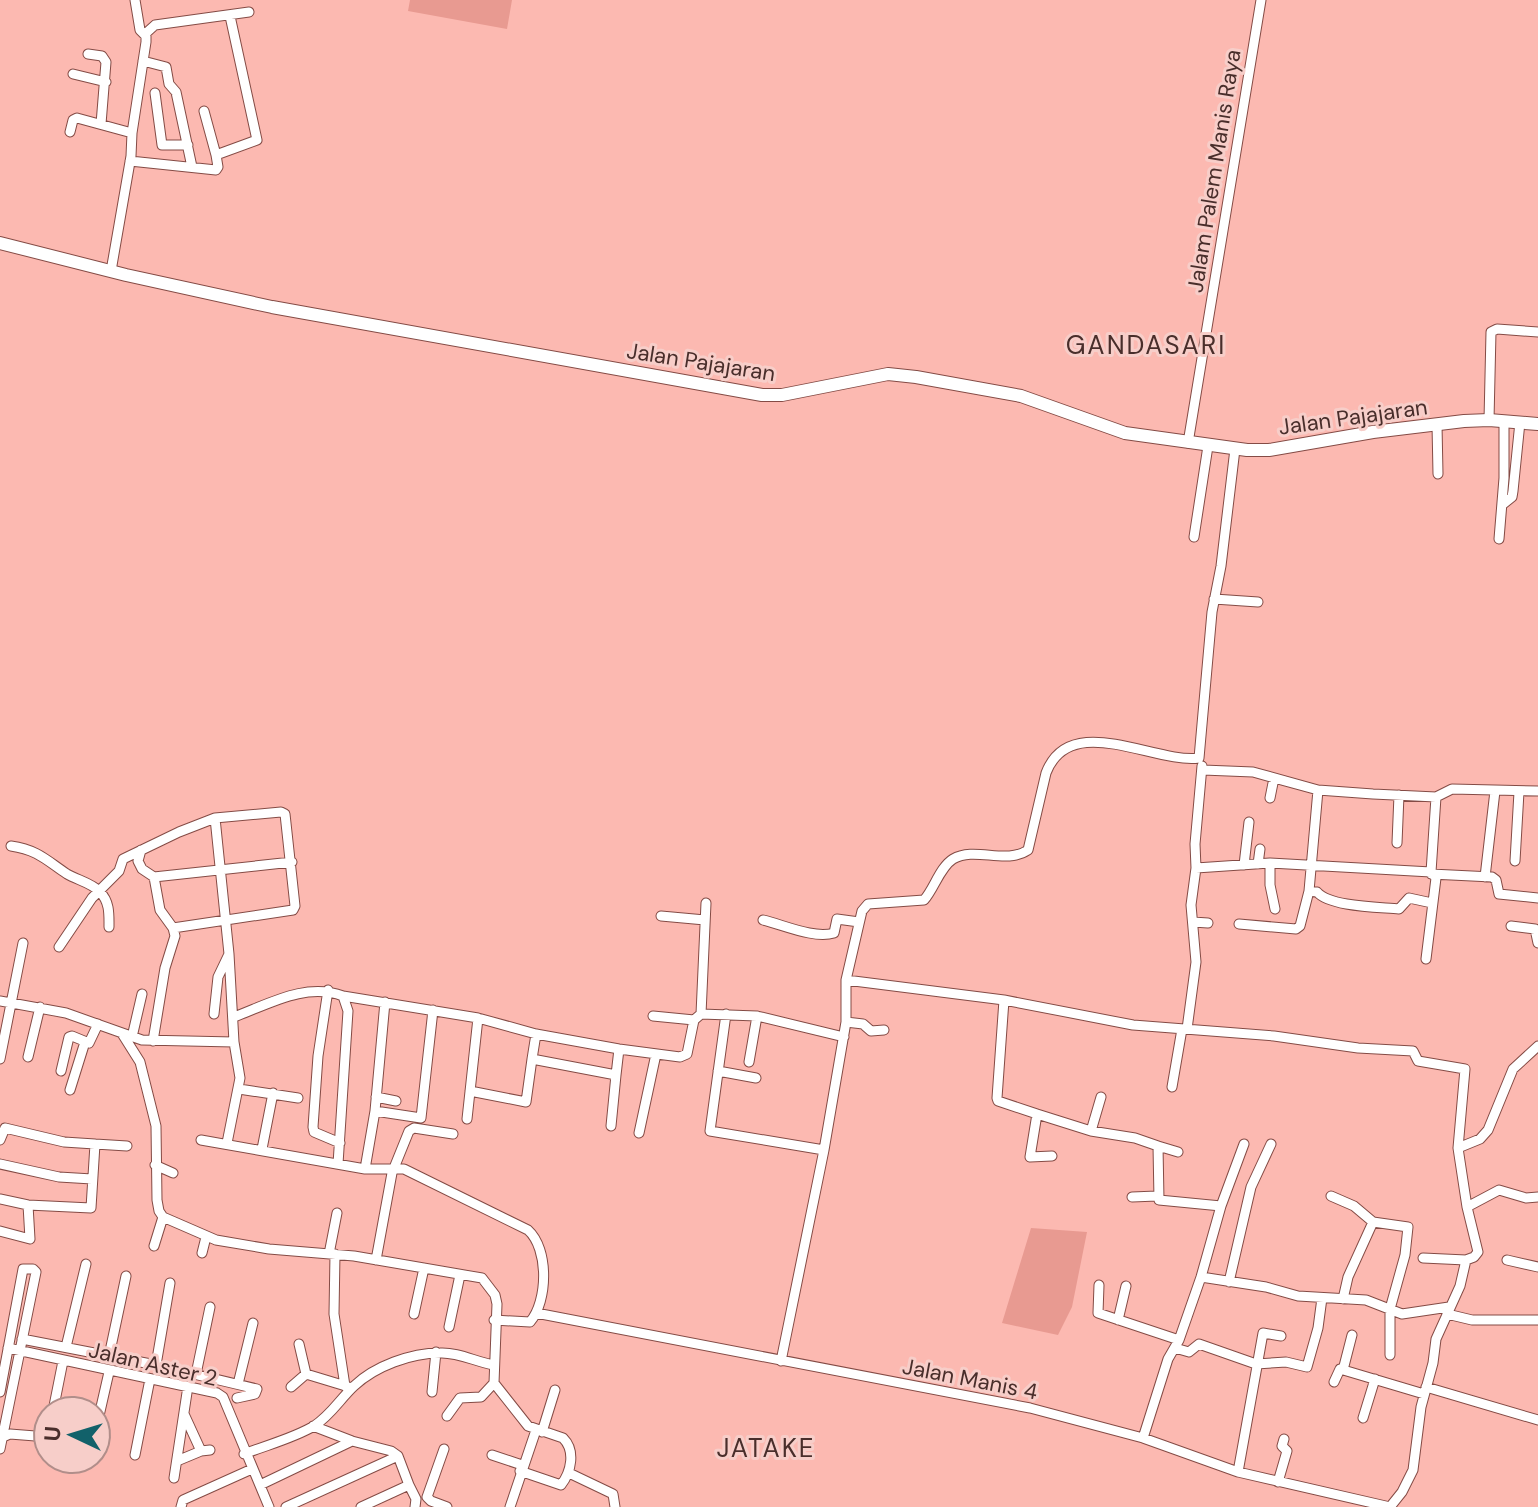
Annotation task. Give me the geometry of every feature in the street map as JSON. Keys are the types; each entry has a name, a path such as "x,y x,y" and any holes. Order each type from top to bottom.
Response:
{"main road":[{"name":"Jalan Pajajaran","path":"0,243 272,307 762,395 782,395 888,374 916,377 1021,396 1111,430 1235,449 1269,450 1367,433 1489,420 1538,424"}],"street":[{"path":"135,0 140,30 145,34"},
{"name":"Jalam Palem Manis Raya","path":"1188,443 1261,0"},
{"path":"111,271 130,161 145,34 155,25 249,12"},
{"path":"216,155 252,143 257,137 230,16"},
{"path":"88,54 104,57 106,62 101,124"},
{"path":"143,61 166,67 169,84 175,90 192,167"},
{"path":"73,74 106,82"},
{"path":"155,93 162,145 188,145"},
{"path":"130,161 216,170 216,155 204,111"},
{"path":"70,132 75,118 132,133"},
{"path":"1489,420 1491,332 1497,329 1538,332"},
{"path":"1499,539 1504,422"},
{"path":"1502,505 1512,497 1520,422"},
{"path":"1437,425 1438,474"},
{"path":"1194,537 1208,446"},
{"path":"1172,1087 1196,962 1191,905 1203,770 1199,758 1214,599 1235,449"},
{"path":"1214,599 1258,602"},
{"path":"781,1361 824,1150 846,1022 846,980 862,911 868,904 924,900 948,864 960,857 1016,855 1028,850 1046,773 1050,763 1063,750 1101,742 1178,758 1199,758"},
{"path":"1203,770 1253,772 1318,790 1436,797 1452,789 1538,791"},
{"path":"1270,798 1274,778"},
{"path":"1239,924 1296,929 1300,926 1313,864 1318,790"},
{"path":"1485,877 1495,791"},
{"path":"1515,861 1519,792"},
{"path":"1397,843 1399,795"},
{"path":"1426,959 1436,878 1431,873 1436,797"},
{"path":"59,947 75,921 119,871 123,859 215,818 285,814 292,862 293,910 173,928"},
{"path":"215,818 229,954 234,1042 240,1070 227,1143"},
{"path":"1244,865 1249,822"},
{"path":"11,846 43,856 68,875 100,890 109,910 109,927"},
{"path":"1258,864 1260,849"},
{"path":"141,850 138,861 142,869 154,877 292,862"},
{"path":"1196,868 1270,863 1313,864 1485,877 1496,880 1499,894 1538,898"},
{"path":"1270,863 1275,909"},
{"path":"153,1041 165,968 175,936 160,910 154,877"},
{"path":"1309,891 1317,892 1323,898 1357,905 1399,909 1409,898 1432,903"},
{"path":"234,1017 299,992 328,990 343,996 478,1018 536,1034 680,1057 687,1054 698,1017 706,903"},
{"path":"661,916 705,920"},
{"path":"763,920 797,928 808,934 830,935 834,933 837,919 859,922"},
{"path":"1193,922 1208,923"},
{"path":"1511,926 1535,929 1538,943"},
{"path":"0,1059 6,1002 23,943"},
{"path":"214,1014 218,977 229,954"},
{"path":"846,980 1004,1000 1133,1025 1274,1036 1347,1047 1410,1050 1415,1052 1418,1061 1465,1069 1458,1148 1478,1252 1466,1260 1422,1260 1405,1255"},
{"path":"328,990 318,1056 313,1127 320,1136 340,1143"},
{"path":"142,994 128,1036 140,1062 156,1126 157,1200 163,1217 206,1237 255,1248 376,1260 487,1281 496,1299 494,1383 528,1426 566,1440 571,1451 569,1473 561,1485 556,1486 492,1455"},
{"path":"338,1164 348,1011 343,996"},
{"path":"1004,1000 998,1101 1091,1131 1135,1138 1178,1152"},
{"path":"6,1002 40,1007 128,1036 153,1041 234,1042"},
{"path":"365,1169 375,1111 385,1002"},
{"path":"28,1057 40,1007"},
{"path":"375,1111 421,1118 433,1010"},
{"path":"726,1014 710,1131 824,1150"},
{"path":"653,1016 757,1016 844,1037"},
{"path":"749,1062 757,1016"},
{"path":"467,1119 478,1018"},
{"path":"846,1022 863,1024 871,1031 884,1030"},
{"path":"61,1071 69,1036 85,1042 92,1041 98,1024"},
{"path":"470,1091 526,1102 536,1034"},
{"path":"70,1090 85,1042"},
{"path":"1458,1148 1480,1139 1488,1130 1513,1069 1538,1046"},
{"path":"611,1126 619,1049"},
{"path":"639,1133 656,1054"},
{"path":"532,1059 616,1075"},
{"path":"718,1071 756,1078"},
{"path":"239,1089 298,1098"},
{"path":"262,1149 273,1093"},
{"path":"376,1097 396,1101"},
{"path":"1091,1131 1101,1097"},
{"path":"1037,1114 1030,1157 1052,1156"},
{"path":"0,1140 5,1128 64,1142 127,1146"},
{"path":"376,1260 392,1174 411,1129 453,1134"},
{"path":"201,1140 392,1174 409,1170 532,1234 540,1247 543,1277 536,1313 530,1322 494,1320"},
{"path":"0,1199 28,1205 91,1208 95,1144"},
{"path":"1143,1438 1168,1359 1177,1344 1201,1277 1221,1206 1244,1144"},
{"path":"1229,1282 1251,1187 1271,1144"},
{"path":"1158,1146 1157,1196 1162,1201 1221,1206"},
{"path":"0,1164 59,1177 92,1179"},
{"path":"155,1165 173,1173"},
{"path":"1467,1207 1505,1189 1526,1198 1538,1197"},
{"path":"1132,1197 1157,1196"},
{"path":"1331,1196 1354,1206 1373,1222 1408,1227 1405,1255 1390,1309 1390,1355"},
{"path":"0,1231 30,1239 28,1205"},
{"path":"337,1213 332,1237 334,1314 349,1386"},
{"path":"154,1246 163,1217"},
{"path":"1343,1299 1348,1277 1373,1222"},
{"path":"202,1253 206,1237"},
{"path":"1390,1507 1413,1470 1438,1331 1460,1286 1466,1260"},
{"path":"1507,1260 1538,1267"},
{"path":"66,1347 86,1264"},
{"path":"0,1392 24,1268 33,1269 36,1272 0,1449"},
{"path":"414,1314 424,1268"},
{"path":"449,1327 460,1275"},
{"path":"109,1356 126,1276"},
{"path":"1201,1277 1322,1298 1366,1300 1409,1313 1448,1311 1472,1320 1538,1320"},
{"path":"156,1365 170,1283"},
{"path":"1099,1285 1097,1313 1177,1344 1189,1352 1199,1344 1256,1364 1286,1362 1309,1366 1322,1298"},
{"path":"1118,1320 1126,1286"},
{"path":"196,1374 210,1307"},
{"name":"Jalan Manis 4","path":"536,1313 1030,1408 1143,1438 1238,1472 1279,1476 1390,1507"},
{"path":"238,1384 253,1323"},
{"path":"1238,1472 1263,1333 1281,1336"},
{"path":"1343,1370 1352,1335"},
{"path":"22,1339 256,1387 257,1392 237,1398"},
{"path":"299,1344 306,1374"},
{"name":"Jalan Aster 2","path":"8,1348 109,1372 213,1391 223,1397 244,1454 260,1485 265,1506"},
{"path":"432,1392 436,1352"},
{"path":"244,1454 313,1426 336,1409 349,1386 375,1370 436,1352 452,1353 494,1365"},
{"path":"56,1395 63,1361"},
{"path":"1334,1382 1338,1370 1343,1370 1538,1420"},
{"path":"104,1395 109,1372"},
{"path":"306,1374 349,1386"},
{"path":"291,1387 306,1374"},
{"path":"135,1455 150,1379"},
{"path":"1363,1418 1375,1379"},
{"path":"447,1416 462,1396 481,1397 494,1383"},
{"path":"174,1478 188,1386"},
{"path":"510,1507 521,1468 555,1390"},
{"path":"177,1461 206,1450 184,1414"},
{"path":"313,1426 398,1456 407,1486 416,1499 415,1507"},
{"path":"3,1433 32,1436"},
{"path":"1279,1476 1287,1451 1282,1446 1284,1439"},
{"path":"260,1485 352,1441"},
{"path":"444,1449 427,1497 447,1507"},
{"path":"286,1507 398,1456"},
{"path":"181,1507 183,1500 252,1469"},
{"path":"569,1473 613,1494 615,1507"},
{"path":"361,1507 407,1486"}],"shaded area":[{"path":"410,0 512,0 507,29 408,11"},
{"path":"1031,1228 1087,1232 1072,1307 1058,1335 1002,1323"}],"district":[{"name":"GANDASARI","path":"1146,345"},
{"name":"JATAKE","path":"766,1448"}]}
